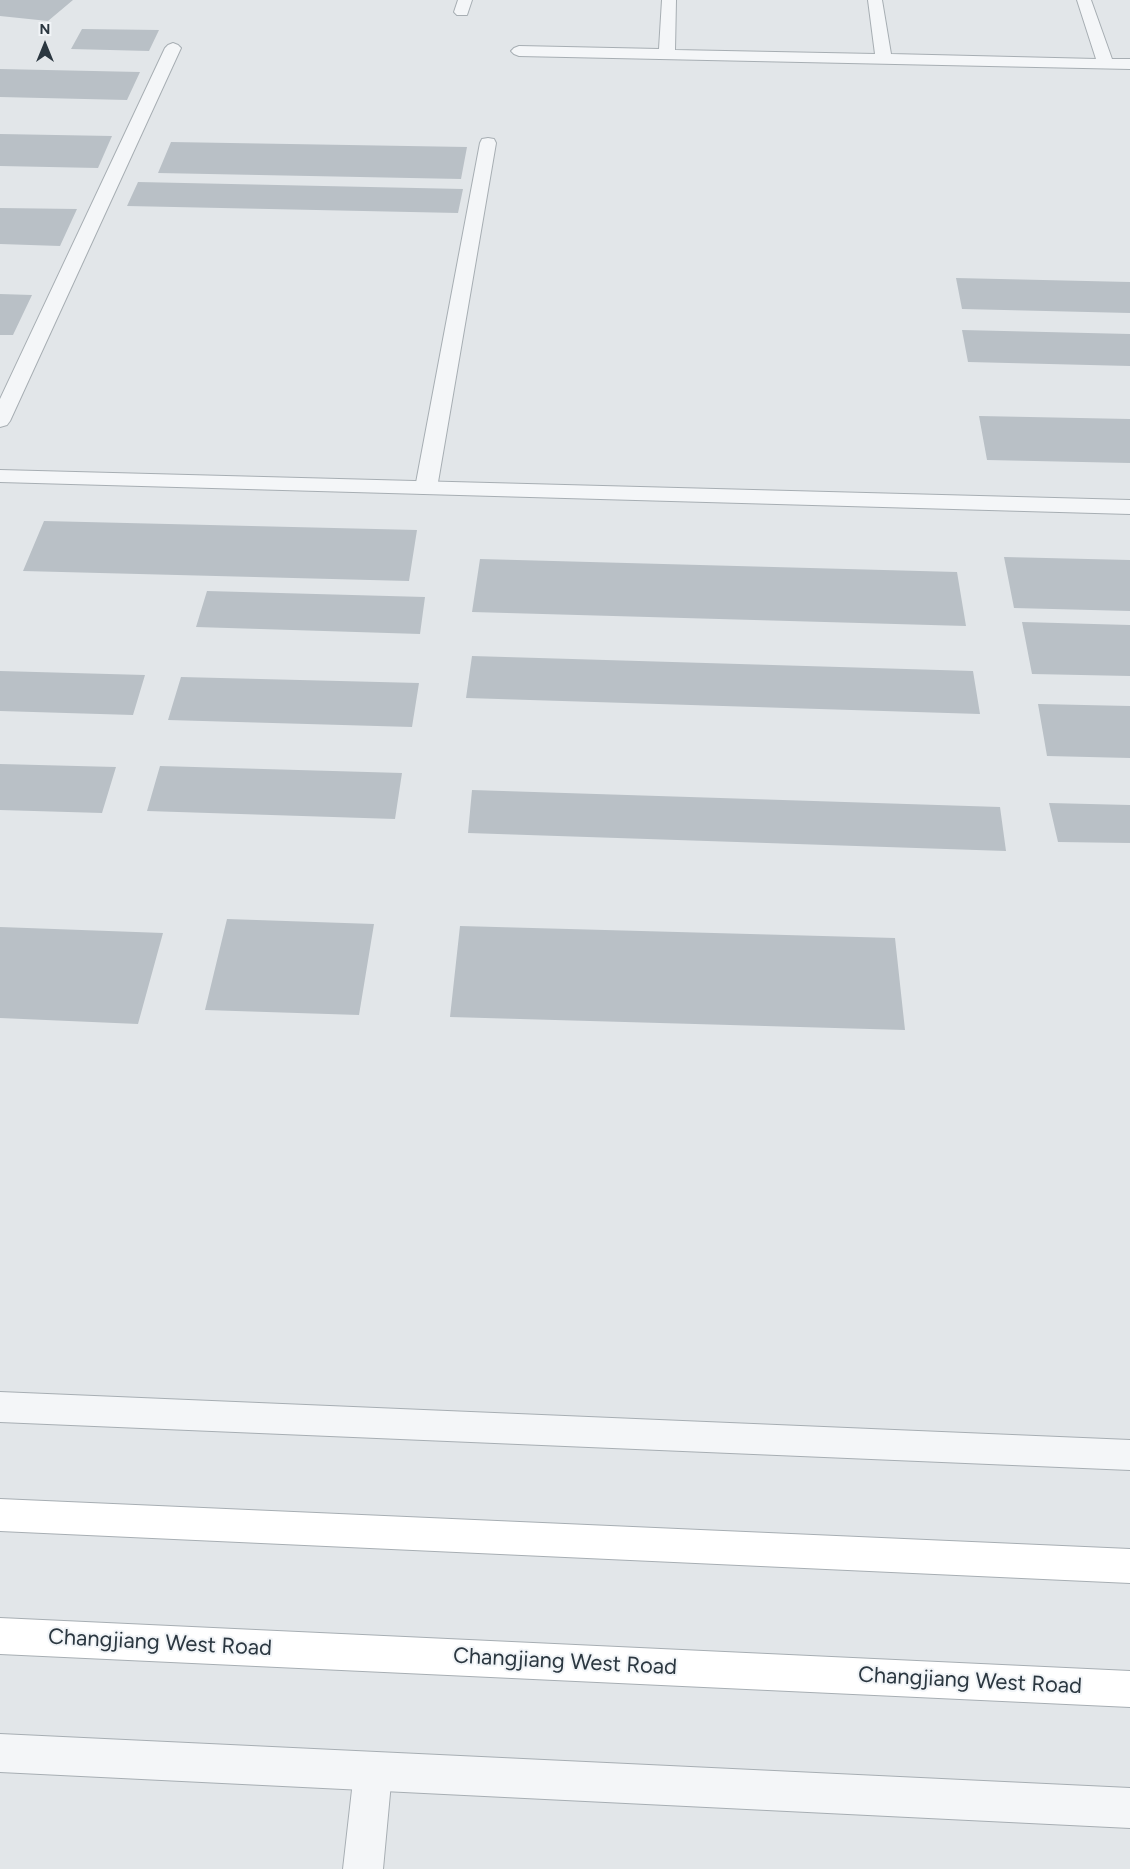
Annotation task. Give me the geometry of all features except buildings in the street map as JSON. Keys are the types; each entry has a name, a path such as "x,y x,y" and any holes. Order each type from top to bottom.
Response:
{"main road":[{"path":"0,1515 1130,1566"},
{"name":"Changjiang West Road","path":"0,1636 1130,1689"}],"street":[{"path":"667,54 669,0"},
{"path":"875,0 884,59"},
{"path":"1084,0 1106,64"},
{"path":"0,421 173,48"},
{"path":"520,51 1130,64"},
{"path":"426,488 488,143"},
{"path":"0,476 1130,507"},
{"path":"0,1407 1130,1455"},
{"path":"0,1753 1130,1808"},
{"path":"363,1869 373,1772"}]}
